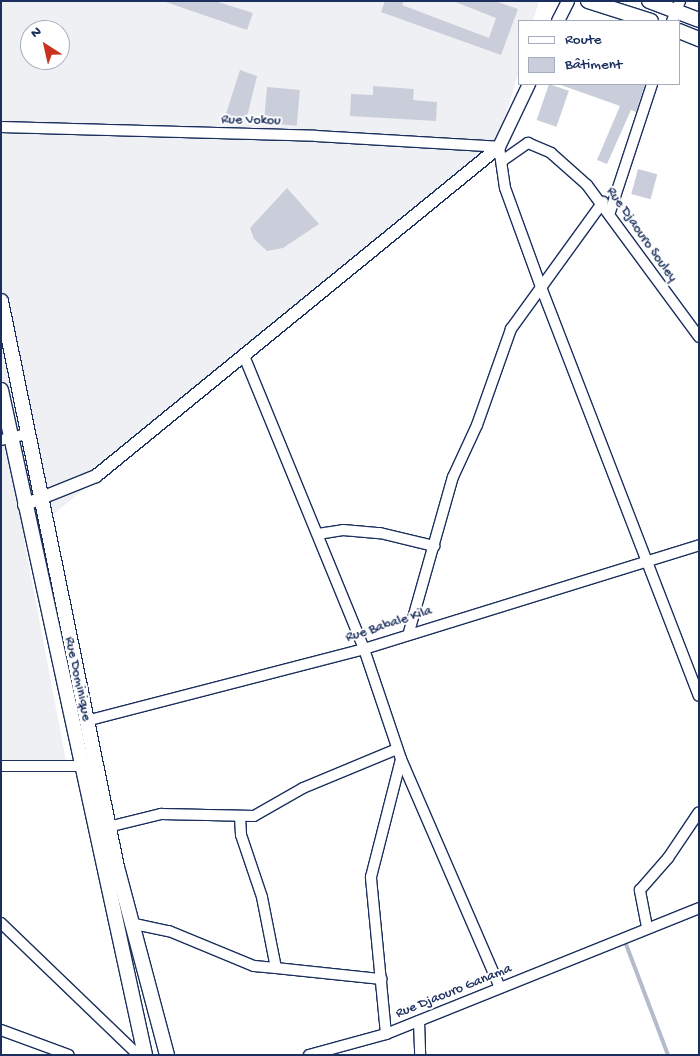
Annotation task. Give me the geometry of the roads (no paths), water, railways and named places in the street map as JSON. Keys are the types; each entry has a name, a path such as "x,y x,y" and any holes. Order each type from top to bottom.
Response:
{"main road":[{"path":"588,1 648,20"},
{"path":"649,1 699,20"},
{"path":"680,32 699,39"},
{"name":"Rue Dominique","path":"1,301 28,434 83,730 81,766 146,1055"},
{"name":"Rue Dominique","path":"1,390 6,440 108,827 130,923 167,1055"}],"street":[{"path":"558,20 568,1"},
{"path":"24,505 40,501 96,476 499,147 529,85"},
{"path":"610,212 652,85"},
{"name":"Rue Vokou","path":"1,128 316,136 499,147"},
{"name":"Rue Djaouro Souley","path":"502,161 528,144 551,153 603,202 699,337"},
{"path":"499,147 505,188 541,288 648,559 699,696"},
{"path":"409,632 421,581 434,546 453,477 477,425 511,329 603,202"},
{"path":"244,356 364,648 401,759 500,988"},
{"path":"6,440 28,434"},
{"path":"318,534 343,530 380,533 434,546"},
{"name":"Rue Babale Kila","path":"83,730 364,648 409,632 648,559 699,546"},
{"path":"108,827 161,814 240,817 271,809 303,788 397,749"},
{"path":"386,1034 371,877 401,759"},
{"path":"1,766 81,766"},
{"path":"699,812 668,858 640,890 647,927 699,908"},
{"path":"240,817 241,835 262,897 276,968"},
{"path":"1,923 138,1055"},
{"path":"130,923 169,931 254,966 381,980"},
{"name":"Rue Djaouro Ganama","path":"309,1055 386,1034 647,927"},
{"path":"419,1021 420,1055"},
{"path":"1,1030 69,1055"}],"waterway":[{"path":"624,939 668,1055"}]}
